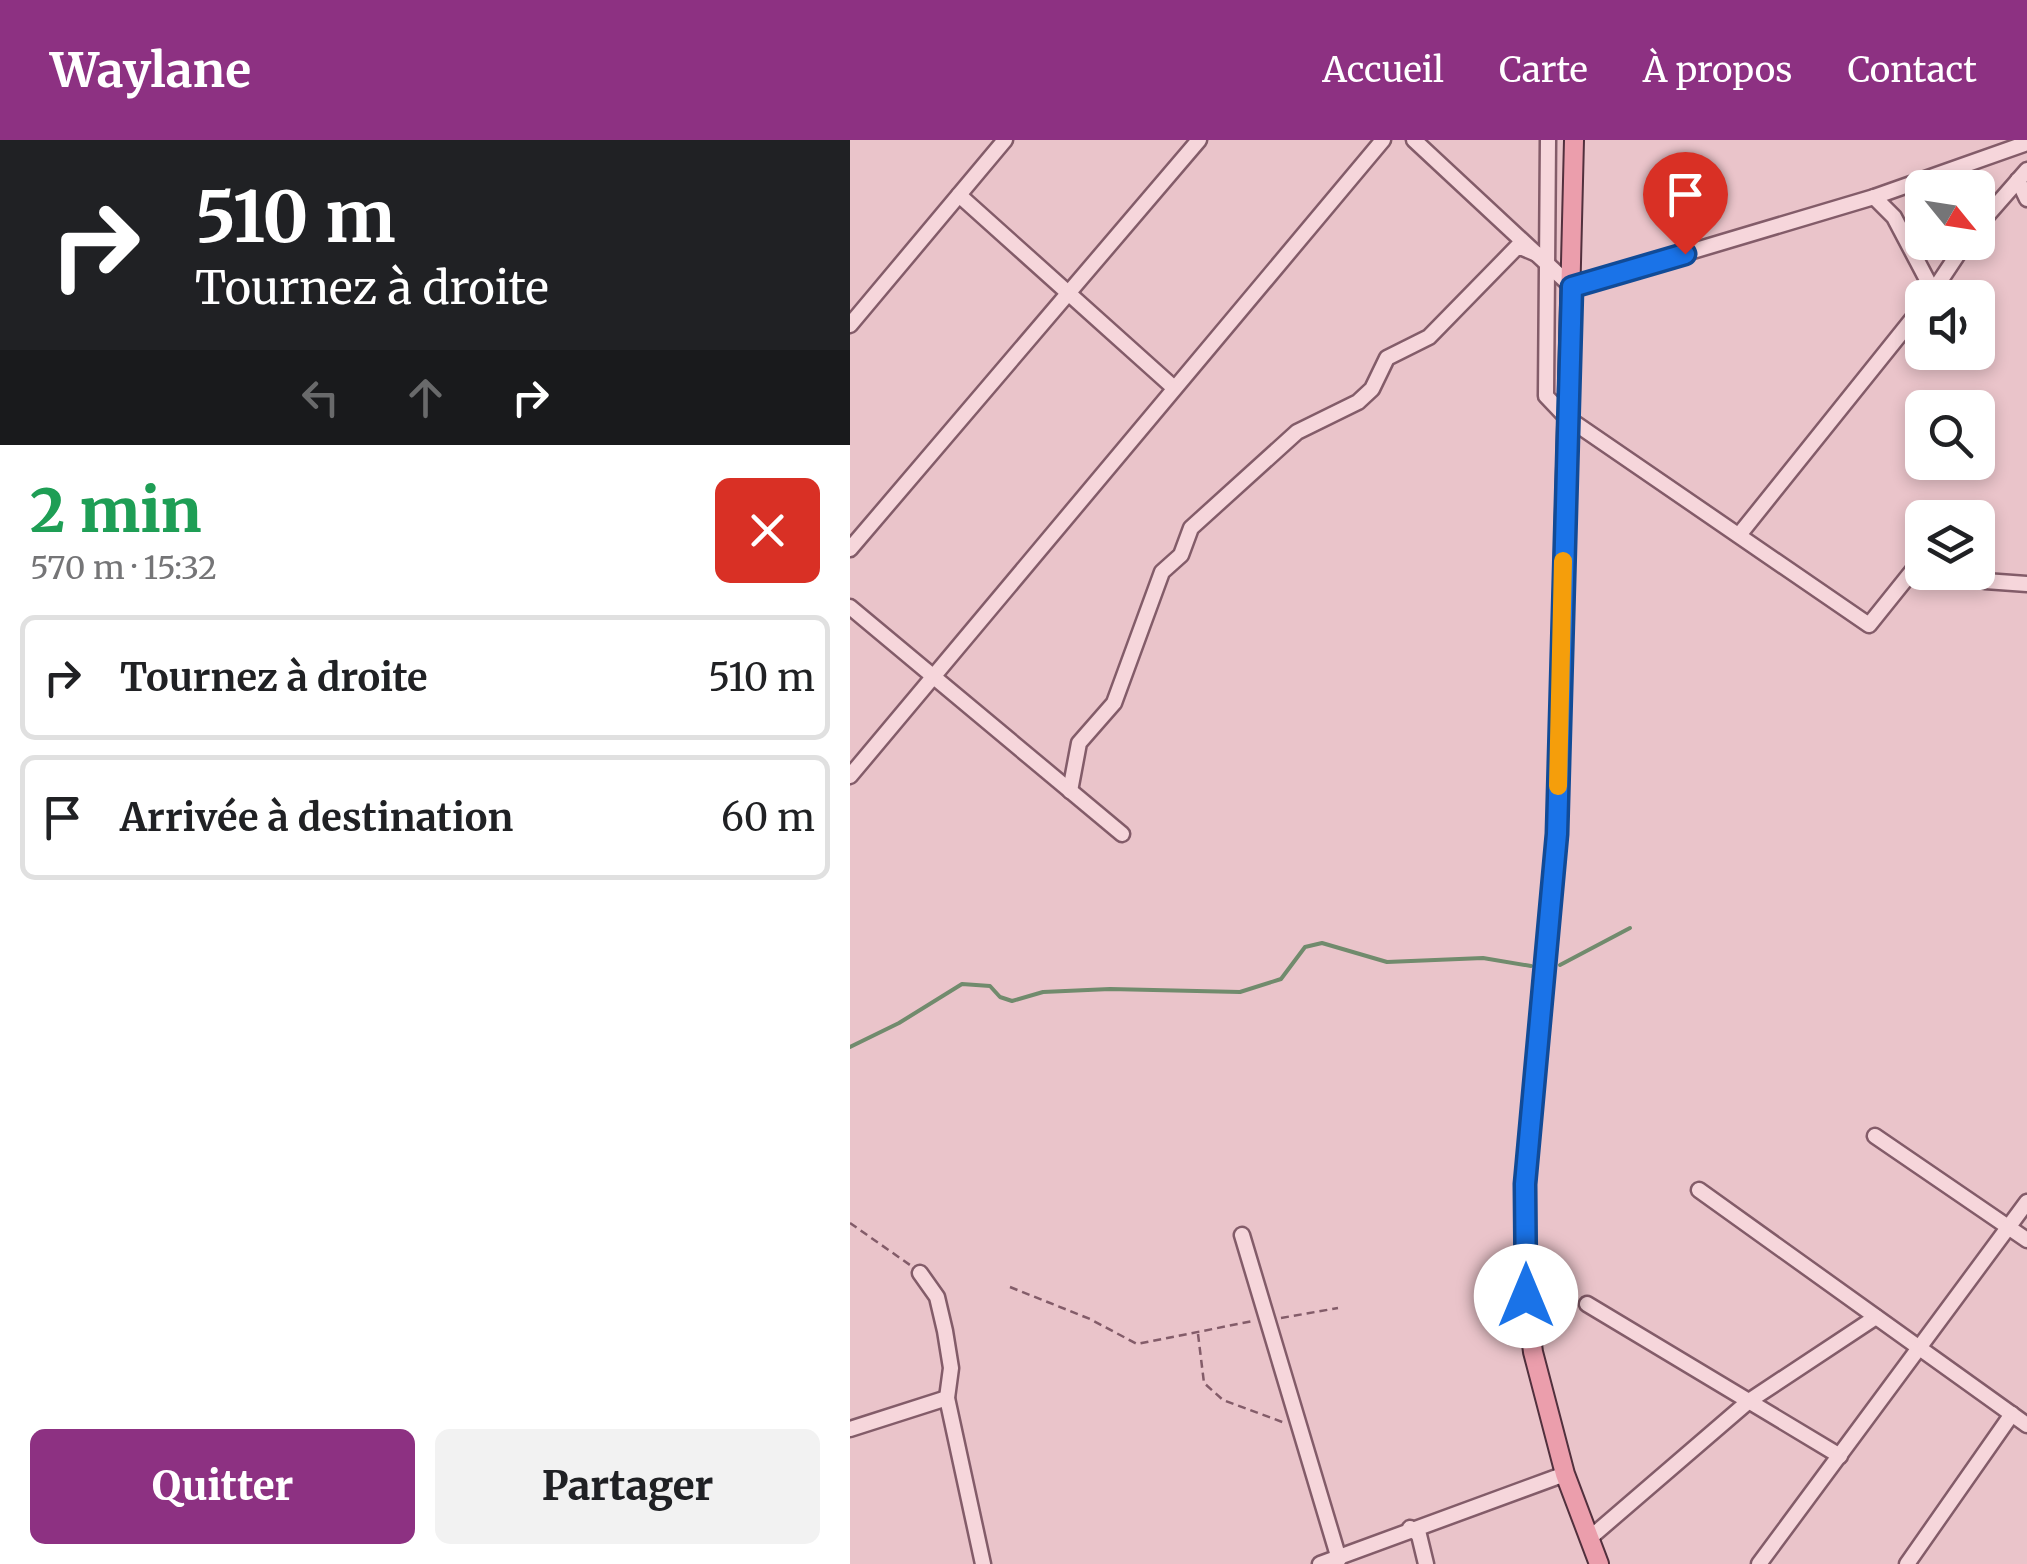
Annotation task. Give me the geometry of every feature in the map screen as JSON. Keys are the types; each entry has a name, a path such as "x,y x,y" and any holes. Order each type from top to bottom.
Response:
{"main road":[{"path":"1574,140 1557,834 1525,1184 1529,1327 1564,1474 1599,1564"}],"street":[{"path":"850,325 1005,140"},
{"path":"850,550 1199,140"},
{"path":"850,776 1383,140"},
{"path":"1414,140 1572,287 1874,197 2027,143"},
{"path":"1548,140 1544,257 1546,396 1566,417 1868,625 1905,580"},
{"path":"2023,175 2027,199"},
{"path":"1995,207 2023,175"},
{"path":"959,195 1174,387"},
{"path":"1874,197 1894,217 1924,280"},
{"path":"1070,791 1080,743 1114,703 1162,572 1181,555 1190,528 1297,432 1358,402 1372,389 1387,358 1430,337 1518,246 1544,257"},
{"path":"1739,534 1905,328"},
{"path":"1995,582 2027,584"},
{"path":"850,607 1122,834"},
{"path":"1875,1136 2027,1240"},
{"path":"1699,1190 2027,1425"},
{"path":"1759,1564 2027,1202"},
{"path":"1242,1235 1339,1559"},
{"path":"920,1273 937,1297 945,1331 951,1368 948,1398 983,1564"},
{"path":"1588,1304 1840,1456"},
{"path":"1591,1537 1748,1401 1876,1317"},
{"path":"850,1429 948,1398"},
{"path":"1907,1564 2012,1414"},
{"path":"1320,1564 1564,1474"},
{"path":"1410,1528 1420,1536 1426,1564"}],"path":[{"path":"850,1223 920,1273"},
{"path":"1010,1287 1090,1319 1137,1344 1338,1308"},
{"path":"1198,1332 1204,1383 1223,1400 1297,1426"}],"waterway":[{"path":"1560,965 1630,928"},
{"path":"850,1047 899,1023 962,984 990,986 1000,997 1012,1001 1043,992 1110,989 1240,992 1281,979 1305,947 1322,943 1387,962 1483,958 1531,966"}],"slow traffic":[{"path":"1558,786 1563,561"}],"route":[{"path":"1526,1296 1525,1184 1557,834 1572,287 1685,254"}]}
